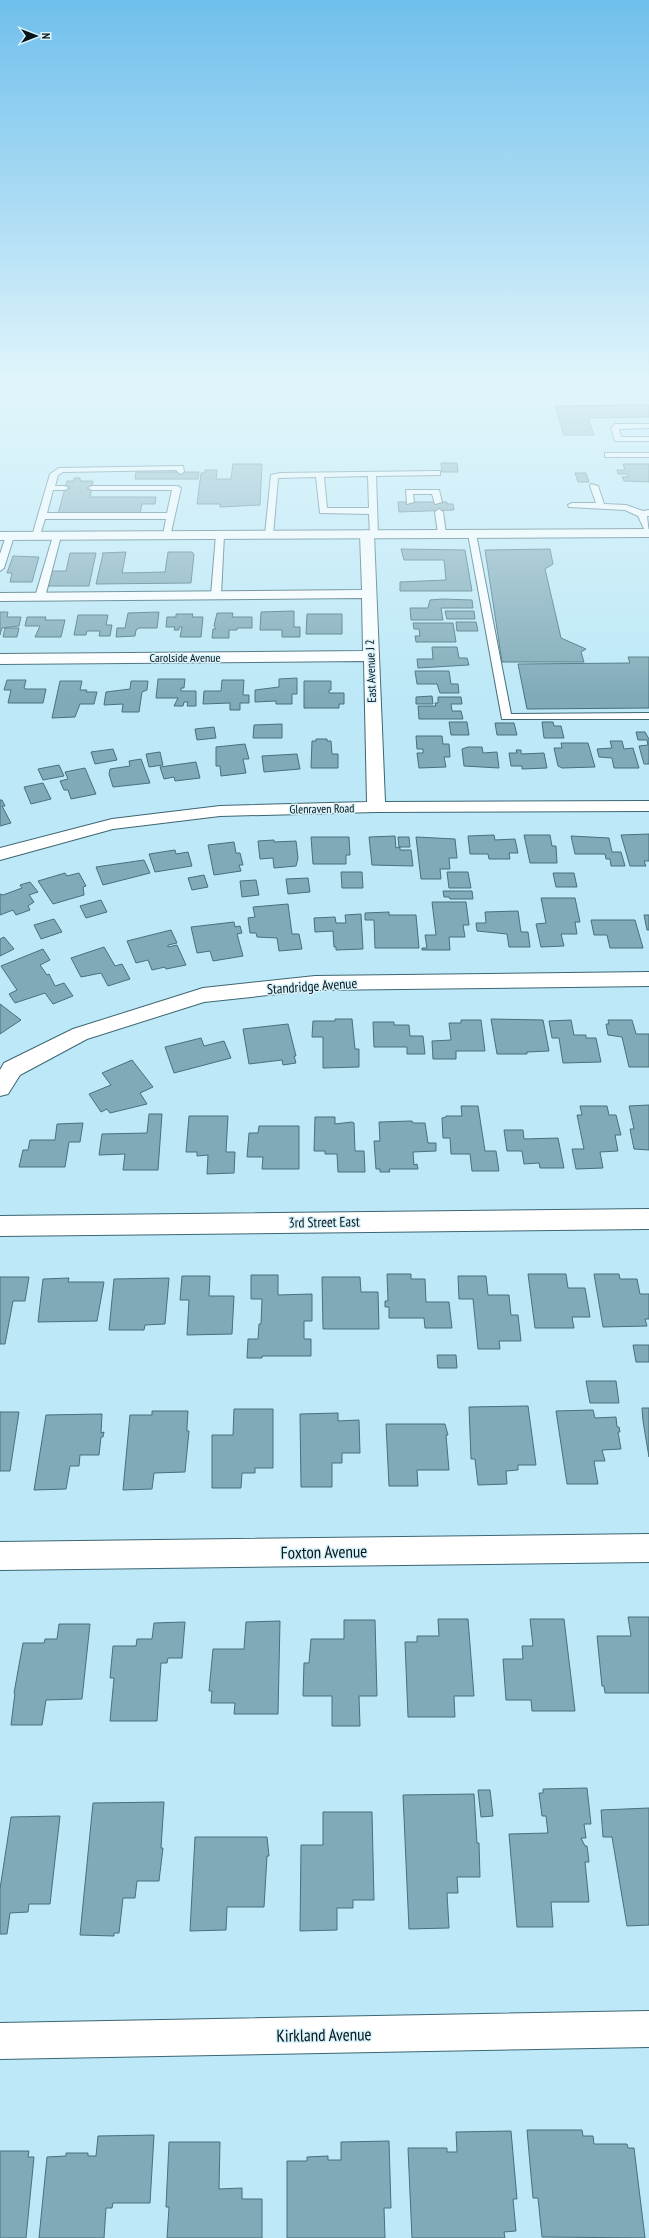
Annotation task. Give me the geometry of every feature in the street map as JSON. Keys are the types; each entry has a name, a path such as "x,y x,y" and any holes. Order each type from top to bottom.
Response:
{"street":[{"path":"5,536 649,532"},
{"name":"East Avenue J 2","path":"370,534 370,656 376,808"},
{"path":"0,597 369,594"},
{"name":"Carolside Avenue","path":"0,659 370,656"},
{"name":"Glenraven Road","path":"0,854 112,824 220,811 649,806"},
{"name":"Standridge Avenue","path":"0,1088 12,1069 80,1034 203,995 315,983 649,979"},
{"name":"3rd Street East","path":"0,1226 649,1219"},
{"name":"Foxton Avenue","path":"0,1556 649,1548"},
{"name":"Kirkland Avenue","path":"0,2041 649,2029"}],"lane":[{"path":"36,536 49,491"},
{"path":"166,535 176,491"},
{"path":"269,535 273,491"},
{"path":"321,491 323,511 373,511"},
{"path":"370,534 373,511 372,491"},
{"path":"596,491 601,506"},
{"path":"410,502 409,492 436,492 438,502"},
{"path":"572,505 626,508 646,513 649,532"},
{"path":"141,509 172,512"},
{"path":"42,513 59,510"},
{"path":"42,513 172,512"},
{"path":"439,512 442,534"},
{"path":"472,534 506,717 649,716"},
{"path":"216,596 220,535"},
{"path":"0,568 5,536"},
{"path":"40,597 57,536"}],"building":[{"path":"64,491 91,491 90,497 156,497 155,504 142,504 140,514 58,514"},
{"path":"199,491 261,491 260,505 220,507 220,504 197,504"},
{"path":"398,502 447,502 447,504 453,504 454,510 399,512"},
{"path":"401,549 465,550 472,591 400,591 400,582 446,580 444,560 404,560"},
{"path":"550,549 553,564 545,569 561,638 586,649 581,652 584,662 502,662 485,550"},
{"path":"126,552 122,573 165,572 168,552 192,552 194,554 191,583 96,584 102,553"},
{"path":"70,553 96,553 89,586 48,586 52,571 66,571"},
{"path":"13,556 39,557 32,582 10,582 12,573 7,573"},
{"path":"430,600 472,600 473,608 441,608 443,620 411,620 410,608 428,608"},
{"path":"294,611 294,627 300,627 300,637 282,637 282,630 260,630 261,612"},
{"path":"445,611 474,611 475,619 447,619"},
{"path":"0,612 8,612 7,617 21,617 19,626 2,628 0,635"},
{"path":"159,612 157,628 139,628 136,630 135,636 116,637 117,628 125,628 128,613"},
{"path":"217,613 233,613 232,617 252,617 252,628 237,628 237,630 229,630 229,638 212,638 213,629 216,629 214,626"},
{"path":"176,614 193,614 192,617 203,617 201,637 180,637 182,627 179,627 179,630 174,630 175,627 166,627 167,617 176,617"},
{"path":"307,614 342,614 342,634 306,634"},
{"path":"78,615 108,615 106,625 112,625 110,636 99,636 100,631 87,631 86,635 74,635"},
{"path":"27,617 46,617 45,620 65,620 61,637 35,637 40,626 25,626"},
{"path":"456,622 476,622 478,631 457,631"},
{"path":"413,623 453,623 456,642 416,642 415,636 420,636 419,629 414,629"},
{"path":"5,628 19,628 17,637 3,637"},
{"path":"432,647 457,647 459,658 467,658 469,665 418,668 417,659 433,659"},
{"path":"628,657 649,657 649,708 527,709 518,664 630,663"},
{"path":"415,671 449,671 451,684 458,684 459,693 440,693 437,684 417,684"},
{"path":"297,678 297,694 292,694 292,704 276,704 276,701 255,702 255,690 279,687 279,679"},
{"path":"158,679 185,679 184,688 181,688 181,691 196,691 196,706 187,706 188,702 184,702 183,706 174,706 178,698 156,698"},
{"path":"7,680 26,680 24,688 26,689 46,689 43,703 8,703 11,690 4,690"},
{"path":"222,680 244,680 243,695 249,695 249,703 240,703 240,710 230,710 230,703 203,704 204,691 221,691"},
{"path":"60,681 82,681 80,690 87,690 86,692 97,692 94,704 80,704 75,717 52,718"},
{"path":"131,681 148,681 147,690 142,692 139,712 122,712 123,704 104,705 106,692 130,689"},
{"path":"304,681 331,681 331,690 329,690 329,693 344,693 344,704 339,704 339,708 304,708"},
{"path":"432,696 433,704 416,704 416,697"},
{"path":"438,697 461,697 462,704 451,704 452,711 461,711 463,719 419,719 418,706 436,706 435,703 438,703"},
{"path":"449,722 467,722 469,735 451,735"},
{"path":"542,722 553,722 554,726 561,726 564,738 544,738"},
{"path":"495,723 514,723 517,735 497,735"},
{"path":"282,724 282,738 253,738 254,725"},
{"path":"214,727 216,738 197,740 195,729"},
{"path":"636,732 645,732 649,739 649,764 644,764 639,746 648,745 647,740 638,740"},
{"path":"416,736 442,736 443,744 449,744 450,757 444,757 446,767 419,768 417,753 423,753 423,749 417,749"},
{"path":"316,739 327,739 327,741 331,741 332,754 338,754 338,768 311,768 312,741 316,741"},
{"path":"610,741 622,741 624,749 633,748 639,768 614,768 612,758 599,757 597,749 612,748"},
{"path":"561,743 588,743 595,767 562,768 558,766 554,748 562,748"},
{"path":"245,744 249,759 243,759 246,773 221,776 220,766 216,766 216,747"},
{"path":"468,747 482,747 483,753 497,752 499,768 464,766 462,749"},
{"path":"113,749 117,760 95,764 91,752"},
{"path":"516,750 521,750 521,754 544,753 547,768 522,769 522,766 511,766 509,753 517,753"},
{"path":"160,752 163,765 149,767 146,754"},
{"path":"297,754 300,769 264,772 262,756"},
{"path":"141,759 150,783 113,787 109,774 110,769 130,766 129,761"},
{"path":"196,762 200,778 175,781 174,777 164,779 160,767"},
{"path":"59,765 64,776 43,780 38,769"},
{"path":"85,768 96,794 71,799 68,790 64,790 60,781 68,779 65,772"},
{"path":"43,783 51,799 31,804 24,787"},
{"path":"0,800 2,800 5,806 2,806 11,823 0,826"},
{"path":"649,834 649,861 644,861 646,866 630,866 621,835"},
{"path":"494,835 495,840 515,839 518,853 509,853 510,859 489,859 488,854 470,854 468,836"},
{"path":"524,835 550,835 552,846 556,846 557,863 530,863"},
{"path":"395,836 396,848 400,847 400,850 411,850 413,866 372,865 369,837"},
{"path":"571,836 609,838 612,852 621,852 625,866 611,866 610,859 606,859 605,854 575,854"},
{"path":"311,837 349,837 350,855 346,855 346,864 313,864"},
{"path":"398,837 409,837 410,847 399,847"},
{"path":"416,837 455,839 457,858 449,858 450,869 440,869 441,879 421,879"},
{"path":"274,840 274,842 296,841 298,858 296,866 274,868 273,858 260,859 258,841"},
{"path":"234,842 236,853 240,853 243,865 239,865 241,871 214,875 208,845"},
{"path":"175,850 176,854 188,852 192,866 155,872 149,854"},
{"path":"144,860 150,873 103,885 96,867"},
{"path":"341,872 362,872 363,888 342,888"},
{"path":"447,872 468,872 471,888 449,888"},
{"path":"65,873 67,876 79,873 86,886 83,887 84,895 53,904 38,881"},
{"path":"553,873 574,873 577,887 556,887"},
{"path":"204,875 208,887 192,890 188,878"},
{"path":"308,878 310,892 288,894 286,879"},
{"path":"256,880 259,895 242,897 240,881"},
{"path":"30,882 38,892 29,895 34,902 28,906 30,910 16,915 13,910 0,915 0,894 3,895 22,888 20,885"},
{"path":"443,891 472,891 473,899 450,899 449,897 444,897"},
{"path":"541,898 575,898 580,922 575,922 577,934 561,934 564,946 541,947 536,924 546,923"},
{"path":"101,900 107,912 86,918 80,906"},
{"path":"432,902 466,902 469,925 463,925 465,937 449,937 450,950 422,950 422,948 427,948 425,935 436,935"},
{"path":"288,904 292,934 299,934 302,949 279,951 277,938 257,937 256,933 250,933 248,918 255,917 253,907"},
{"path":"518,911 521,932 528,932 530,947 509,947 507,934 477,931 476,923 486,923 485,912"},
{"path":"389,912 389,915 416,915 419,948 375,948 374,920 365,920 365,913"},
{"path":"361,914 363,949 336,950 336,947 334,947 333,931 315,932 314,918 335,917 336,923 346,923 345,915"},
{"path":"644,915 649,915 649,930 647,930"},
{"path":"54,919 62,932 41,939 34,925"},
{"path":"591,920 635,920 643,948 610,948 607,935 594,935"},
{"path":"234,922 235,927 240,926 242,933 237,934 243,956 213,961 210,951 197,953 191,927"},
{"path":"171,930 177,943 168,945 168,947 177,945 186,965 152,970 148,960 136,963 127,941"},
{"path":"4,937 14,949 0,956 0,939"},
{"path":"104,947 115,966 122,964 130,979 108,986 101,973 81,977 71,958"},
{"path":"43,949 50,960 40,965 47,975 49,974 55,986 64,983 73,996 53,1004 45,993 15,1003 9,994 17,990 1,966"},
{"path":"0,1004 21,1020 0,1034"},
{"path":"335,1019 352,1019 355,1049 359,1049 359,1067 323,1068 323,1037 312,1037 313,1021 335,1021"},
{"path":"491,1019 543,1020 549,1051 527,1052 527,1054 497,1054"},
{"path":"461,1020 481,1020 485,1051 456,1051 456,1059 433,1059 432,1041 451,1040 449,1023 461,1023"},
{"path":"571,1020 574,1035 586,1035 586,1038 596,1038 601,1062 563,1063 559,1038 552,1038 549,1021"},
{"path":"608,1020 632,1020 636,1034 649,1034 649,1067 629,1067 622,1037 608,1035 606,1024 609,1024"},
{"path":"373,1022 394,1022 394,1025 409,1025 410,1036 423,1036 425,1054 407,1054 407,1047 374,1047"},
{"path":"288,1024 296,1056 294,1056 296,1063 283,1065 282,1060 249,1064 243,1029"},
{"path":"201,1038 204,1046 224,1041 231,1058 174,1073 165,1047"},
{"path":"132,1060 153,1087 140,1093 147,1104 110,1113 107,1109 101,1112 89,1094 111,1085 102,1073"},
{"path":"649,1105 649,1150 634,1149 630,1129 634,1129 629,1106"},
{"path":"461,1106 478,1106 485,1151 496,1151 499,1171 472,1171 470,1154 451,1154 450,1138 443,1138 442,1118 446,1116 462,1116"},
{"path":"580,1106 607,1106 609,1115 616,1115 621,1135 615,1135 618,1151 600,1152 603,1168 576,1169 572,1149 584,1149 577,1115 582,1115"},
{"path":"149,1114 162,1114 158,1170 123,1170 125,1154 99,1155 102,1134 147,1133"},
{"path":"189,1116 228,1116 226,1152 235,1152 234,1173 207,1174 208,1155 197,1156 197,1152 186,1152"},
{"path":"315,1117 335,1117 335,1124 354,1123 355,1151 364,1151 365,1172 338,1172 337,1154 325,1154 325,1151 314,1151"},
{"path":"412,1121 413,1123 425,1123 428,1143 436,1143 436,1151 413,1152 414,1165 417,1164 418,1169 389,1169 390,1172 380,1172 380,1169 376,1169 374,1141 380,1141 379,1122"},
{"path":"83,1123 80,1142 69,1142 65,1167 19,1167 23,1150 28,1150 30,1140 55,1140 57,1124"},
{"path":"259,1126 299,1126 299,1169 262,1169 263,1157 247,1157 249,1133 258,1133"},
{"path":"504,1130 523,1130 524,1139 558,1138 564,1168 540,1168 539,1163 524,1164 522,1151 507,1151"},
{"path":"387,1274 411,1274 411,1279 425,1279 426,1302 449,1302 452,1328 425,1328 424,1318 389,1318 389,1307 385,1307 385,1301 388,1301"},
{"path":"528,1274 566,1274 568,1288 585,1288 590,1317 572,1317 574,1328 535,1328"},
{"path":"594,1274 619,1274 620,1279 637,1279 640,1294 649,1294 649,1319 645,1319 647,1326 603,1327"},
{"path":"251,1275 278,1275 278,1295 312,1294 312,1321 304,1321 304,1339 311,1339 311,1356 262,1356 262,1358 247,1358 248,1339 258,1339 259,1324 261,1324 262,1299 251,1299"},
{"path":"182,1276 210,1276 209,1296 234,1296 232,1334 187,1335 189,1300 180,1300"},
{"path":"458,1276 486,1276 488,1295 509,1295 511,1315 518,1315 521,1341 499,1341 500,1349 478,1349 473,1299 459,1299"},
{"path":"0,1277 29,1277 25,1301 13,1301 5,1344 0,1344"},
{"path":"322,1277 360,1277 361,1292 378,1292 379,1329 323,1329"},
{"path":"69,1278 68,1282 104,1282 97,1321 38,1322 43,1279"},
{"path":"169,1278 165,1324 145,1325 144,1330 109,1330 114,1279"},
{"path":"633,1345 649,1345 649,1362 636,1362"},
{"path":"437,1355 456,1355 457,1368 438,1368"},
{"path":"586,1381 616,1381 619,1403 590,1403"},
{"path":"528,1406 536,1465 518,1465 518,1470 506,1471 507,1484 478,1485 475,1459 471,1459 469,1407"},
{"path":"642,1408 649,1408 649,1457 643,1421"},
{"path":"234,1409 273,1409 273,1468 255,1468 255,1473 242,1473 241,1488 212,1488 212,1435 233,1435"},
{"path":"593,1410 595,1418 616,1417 617,1427 619,1427 620,1432 618,1432 621,1449 602,1450 605,1461 594,1461 598,1484 567,1484 556,1411"},
{"path":"152,1411 188,1411 187,1431 189,1431 185,1472 154,1473 152,1489 123,1490 130,1415 152,1415"},
{"path":"0,1412 19,1412 10,1471 0,1471"},
{"path":"338,1413 338,1421 359,1420 360,1453 342,1453 342,1463 332,1463 332,1487 301,1487 300,1414"},
{"path":"102,1414 101,1433 104,1432 103,1437 101,1437 99,1455 80,1455 79,1466 70,1466 66,1489 34,1490 46,1415"},
{"path":"386,1424 445,1424 448,1435 446,1435 449,1470 417,1470 418,1486 389,1486"},
{"path":"628,1617 649,1617 649,1693 605,1693 604,1686 602,1686 597,1636 631,1636"},
{"path":"438,1619 468,1619 474,1696 454,1696 455,1717 408,1717 405,1642 417,1642 417,1636 439,1636"},
{"path":"530,1619 564,1619 575,1711 532,1711 531,1700 506,1700 503,1659 523,1659 522,1646 533,1646"},
{"path":"344,1620 375,1620 377,1696 359,1696 360,1726 332,1726 332,1696 303,1696 304,1663 309,1663 311,1639 344,1639"},
{"path":"280,1621 278,1714 234,1714 235,1703 211,1703 212,1691 209,1691 213,1649 244,1649 246,1622"},
{"path":"185,1622 182,1658 168,1658 167,1663 161,1663 157,1721 110,1721 114,1678 110,1678 113,1646 136,1646 137,1639 152,1639 154,1623"},
{"path":"59,1624 90,1624 82,1699 46,1700 42,1725 11,1725 14,1693 23,1643 44,1643 45,1639 57,1639"},
{"path":"587,1788 591,1824 584,1824 586,1838 581,1838 585,1846 587,1846 589,1862 585,1862 589,1902 551,1902 553,1927 517,1927 509,1834 548,1833 546,1816 542,1816 539,1793 543,1793 543,1789"},
{"path":"478,1790 490,1790 493,1816 481,1817"},
{"path":"474,1794 477,1843 479,1843 480,1877 457,1877 458,1893 447,1893 449,1928 409,1929 403,1795"},
{"path":"164,1802 161,1848 163,1848 159,1881 137,1881 135,1898 123,1898 119,1933 114,1933 114,1936 80,1935 93,1803"},
{"path":"649,1808 649,1925 627,1926 612,1837 603,1837 601,1810"},
{"path":"323,1812 372,1812 374,1900 353,1900 353,1908 337,1908 337,1930 300,1931 301,1845 323,1845"},
{"path":"60,1816 50,1904 29,1904 28,1912 10,1913 7,1934 0,1934 0,1889 11,1817"},
{"path":"195,1837 267,1837 269,1856 267,1856 264,1907 227,1907 226,1930 190,1931"},
{"path":"527,2130 582,2130 583,2136 593,2136 594,2144 627,2144 628,2148 634,2148 645,2238 542,2237 538,2198 533,2198"},
{"path":"511,2131 517,2199 513,2199 516,2231 504,2232 505,2238 412,2238 408,2148 447,2148 447,2152 457,2152 456,2132"},
{"path":"154,2135 150,2203 113,2203 112,2208 106,2208 104,2238 39,2238 47,2157 66,2156 66,2153 88,2153 88,2156 96,2156 98,2136"},
{"path":"389,2141 391,2208 384,2208 385,2238 287,2238 287,2161 307,2161 307,2157 328,2156 328,2160 341,2160 341,2142"},
{"path":"169,2142 220,2142 219,2189 242,2188 242,2199 262,2199 262,2238 167,2238 169,2207 166,2207"},
{"path":"0,2151 29,2151 28,2157 34,2157 26,2238 0,2238"}]}
